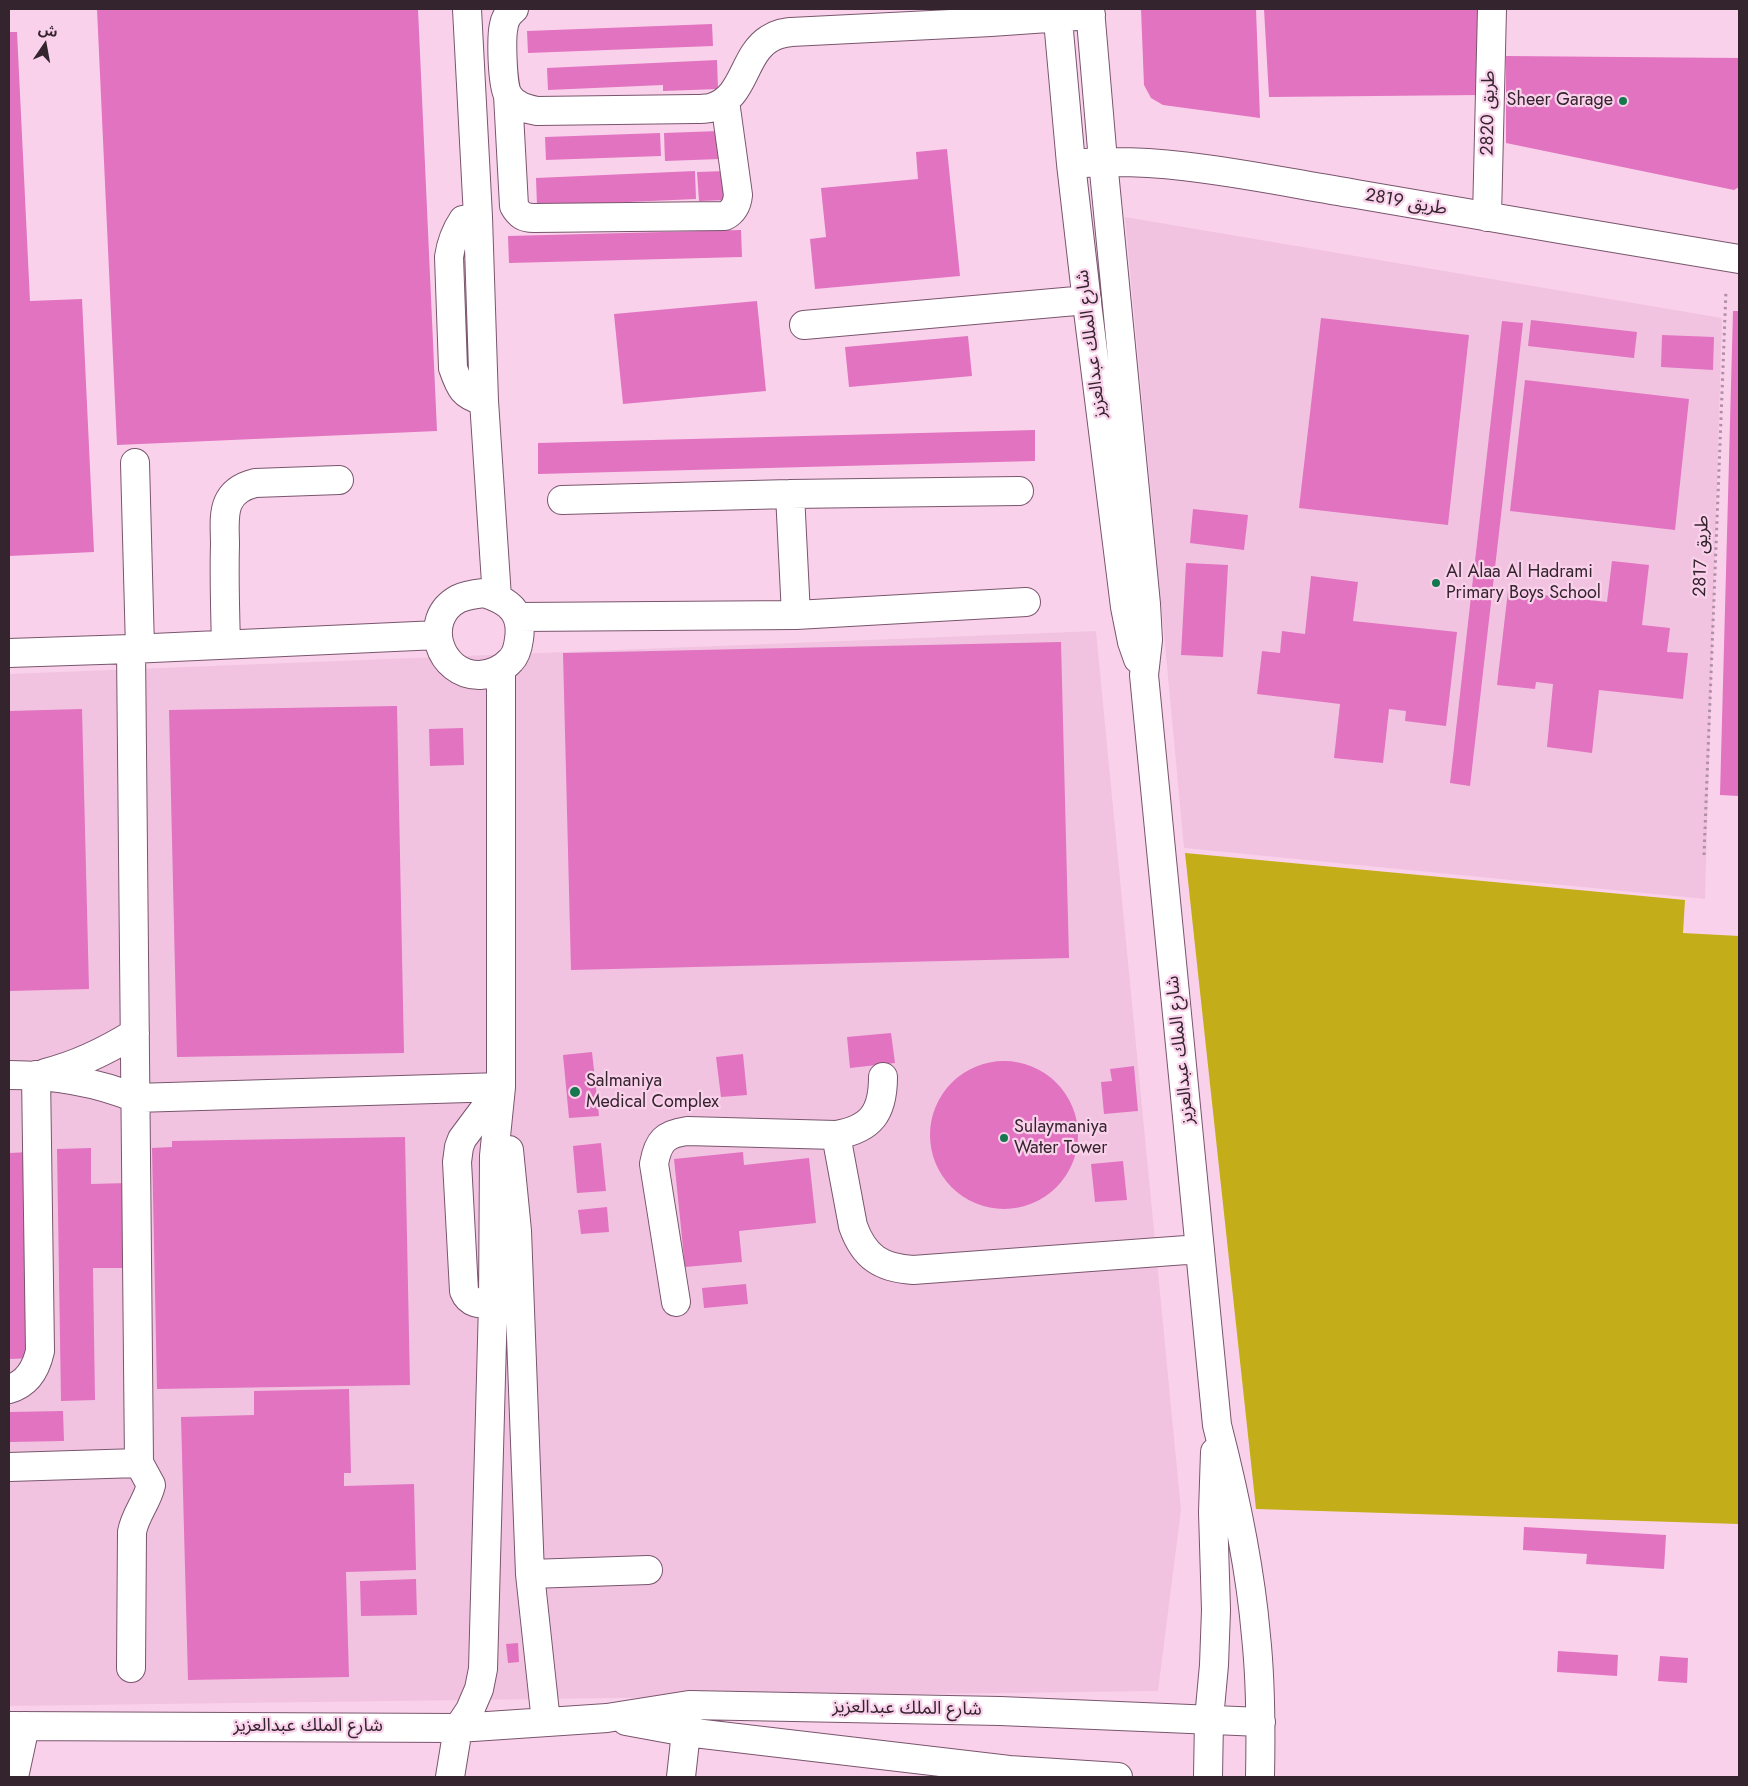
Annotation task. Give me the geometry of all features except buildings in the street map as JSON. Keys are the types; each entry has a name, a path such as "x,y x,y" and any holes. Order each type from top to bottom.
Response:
{"street":[{"path":"467,9 478,218 463,220 451,244 449,257 453,368 463,390 471,398 484,402 498,598"},
{"path":"514,9 507,15 504,25 504,84 508,95 514,206 519,214 526,218 725,216 735,208 738,195 725,101"},
{"name":"طريق 2820","path":"1487,217 1492,9"},
{"path":"508,95 516,104 526,110 537,111 695,110 711,108 725,101 736,90 760,47 768,39 779,34 922,17 991,22 1058,13 1091,12"},
{"name":"شارع الملك عبدالعزيز","path":"1091,12 1102,161 1146,604 1148,640 1144,675 1217,1426 1237,1509 1252,1594 1261,1722 1260,1777"},
{"name":"شارع الملك عبدالعزيز","path":"1058,13 1071,164 1125,607 1132,642 1144,675"},
{"name":"طريق 2819","path":"1071,164 1102,161 1192,168 1236,174 1733,258"},
{"path":"804,325 1087,300"},
{"path":"131,1668 132,1532 133,1524 146,1501 151,1485 139,1463 135,1098 135,463"},
{"path":"226,644 224,584 225,514 228,502 236,491 255,483 339,480"},
{"path":"562,500 790,494 1019,491"},
{"path":"790,494 796,615"},
{"path":"484,593 498,598 519,618 520,633 518,646 511,660 501,669 487,674 473,675 459,670 448,662 441,649 438,636 440,621 447,609 457,600 470,594 484,593"},
{"path":"519,618 796,615 1026,602"},
{"path":"9,653 438,636"},
{"path":"450,1777 458,1728 470,1710 479,1689 483,1669 493,1304 494,1156 501,1086 501,669"},
{"path":"36,1075 88,1059 112,1048 135,1033"},
{"path":"9,1075 36,1075 89,1083 114,1089 135,1098 501,1086"},
{"path":"9,1389 24,1382 32,1374 38,1363 40,1351 36,1075"},
{"path":"676,1302 654,1164 656,1150 663,1140 674,1133 687,1131 836,1135 852,1132 867,1124 877,1110 883,1095 883,1078"},
{"path":"493,1304 475,1303 470,1300 464,1291 457,1162 462,1139 501,1086"},
{"path":"501,1086 512,1166 517,1231 530,1574 546,1722"},
{"path":"836,1135 853,1226 858,1240 866,1251 879,1263 895,1269 913,1270 1200,1249"},
{"path":"490,1416 523,1416"},
{"name":"شارع الملك عبدالعزيز","path":"1208,1777 1209,1719 1216,1610 1213,1477 1217,1426"},
{"path":"9,1468 139,1463"},
{"path":"530,1574 648,1570"},
{"path":"681,1777 689,1704"},
{"name":"شارع الملك عبدالعزيز","path":"17,1726 458,1728 607,1718 689,1704 1000,1711 1261,1722"},
{"name":"شارع الملك عبدالعزيز","path":"607,1718 686,1732 1009,1770 1118,1777"},
{"path":"14,1777 17,1726"}],"path":[{"name":"طريق 2817","path":"1704,855 1733,258"}],"shaded area":[{"name":"Al Alaa Al Hadrami Primary Boys School","path":"1125,217 1722,318 1705,899 1184,848"},
{"name":"Salmaniya Medical Complex","path":"1096,631 1181,1510 1158,1691 9,1706 9,674"},
{"path":"1185,853 1685,900 1683,933 1739,936 1739,1524 1256,1509"}],"place":[{"name":"Sheer Garage","path":"1623,101"},
{"name":"Al Alaa Al Hadrami Primary Boys School","path":"1436,583"},
{"name":"Salmaniya Medical Complex","path":"575,1092"},
{"name":"Sulaymaniya Water Tower","path":"1004,1138"}]}
